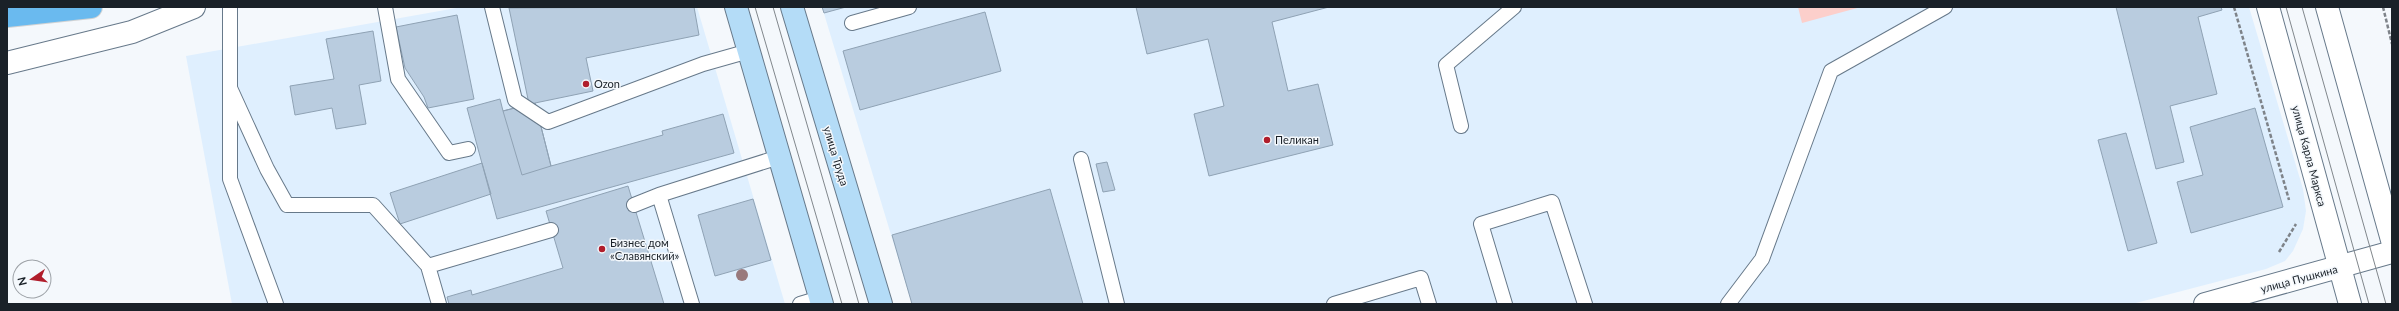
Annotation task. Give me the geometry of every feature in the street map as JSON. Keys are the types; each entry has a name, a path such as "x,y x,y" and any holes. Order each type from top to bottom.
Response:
{"main road":[{"path":"7,16 91,7"},
{"path":"736,7 779,157 814,302"},
{"name":"улица Труда","path":"792,7 881,304"}],"street":[{"path":"7,64 132,32 194,7"},
{"name":"улица Карла Маркса","path":"2268,7 2350,304"},
{"path":"2327,7 2392,240"},
{"name":"улица Пушкина","path":"2205,304 2340,268 2392,252"}],"lane":[{"path":"230,7 230,179 276,304"},
{"path":"385,7 398,79 449,153 468,149"},
{"path":"492,7 514,100 548,122 703,64 749,51"},
{"path":"852,22 909,7"},
{"path":"1461,126 1446,64 1514,7"},
{"path":"1728,304 1762,259 1831,71 1945,7"},
{"path":"230,88 267,169 288,205 373,205 428,266 440,304"},
{"path":"634,205 659,195 779,157"},
{"path":"1082,159 1117,304"},
{"path":"659,195 692,304"},
{"path":"1505,304 1481,224 1552,202 1585,304"},
{"path":"428,266 551,230"},
{"path":"1334,304 1421,278 1429,304"}],"path":[{"path":"2234,7 2290,204"},
{"path":"2383,7 2392,44"},
{"path":"2279,252 2297,226 2295,219"}],"shaded area":[{"path":"462,7 697,7 785,304 232,304 186,56"},
{"path":"822,7 2249,7 2303,189 2306,211 2303,229 2293,251 2285,261 2266,269 2132,304 912,304"},
{"path":"1798,7 1861,7 1802,23"}],"building":[{"path":"694,7 699,35 586,58 593,91 535,103 551,166 663,135 662,131 723,114 734,153 497,219 467,108 500,99 503,111 529,104 509,8"},
{"path":"822,7 846,7 824,13"},
{"path":"1136,7 1329,7 1272,22 1288,91 1318,84 1333,145 1209,176 1194,114 1224,106 1208,39 1147,54"},
{"path":"2116,7 2221,7 2222,10 2198,17 2217,94 2170,106 2184,162 2156,169"},
{"path":"985,12 1001,71 860,110 843,51"},
{"path":"457,15 474,99 428,108 424,97 405,68 396,27"},
{"path":"373,31 381,81 359,85 366,124 336,129 332,108 295,115 290,86 334,79 326,39"},
{"path":"535,103 551,166 522,175 503,111"},
{"path":"2255,108 2283,207 2191,233 2177,182 2203,175 2190,127"},
{"path":"2126,133 2157,243 2128,251 2098,140"},
{"path":"1107,162 1115,190 1103,192 1096,164"},
{"path":"482,163 491,194 400,224 390,193"},
{"name":"Бизнес дом «Славянский»","path":"628,186 664,304 449,304 447,297 471,290 472,295 563,268 546,211"},
{"path":"1050,189 1083,304 912,304 892,235"},
{"path":"753,199 771,260 715,276 698,215"}],"tram line":[{"path":"755,7 842,304"},
{"path":"773,7 859,304"},
{"path":"2286,7 2369,304"},
{"path":"2302,7 2386,304"}],"place":[{"name":"Ozon","path":"586,84"},
{"name":"Пеликан","path":"1267,140"},
{"name":"Бизнес дом «Славянский»","path":"602,249"}]}
